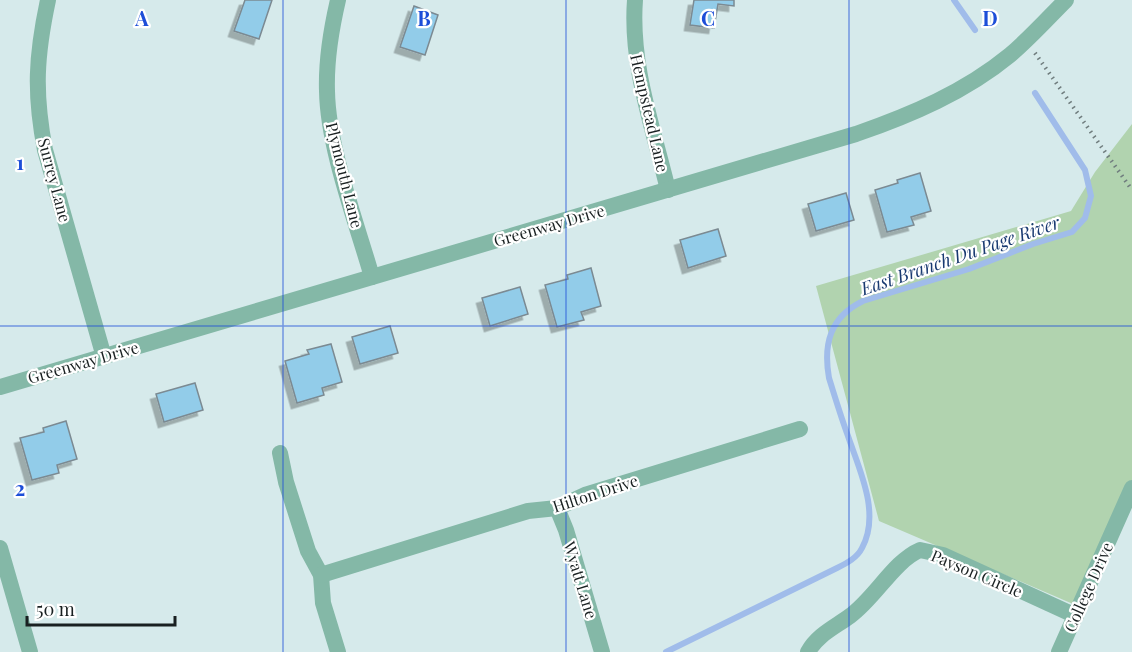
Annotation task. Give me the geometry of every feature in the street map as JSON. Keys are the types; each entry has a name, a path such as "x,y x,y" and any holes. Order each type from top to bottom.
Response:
{"street":[{"name":"Surrey Lane","path":"48,0 40,35 36,78 39,118 45,150 104,357"},
{"name":"Plymouth Lane","path":"338,0 328,50 327,92 331,133 372,277"},
{"name":"Hempstead Lane","path":"635,0 633,26 636,59 669,190"},
{"name":"Greenway Drive","path":"0,387 669,190 903,118 964,87 1011,55 1066,0"},
{"name":"Hilton Drive","path":"321,574 528,512 557,508 585,495 800,429"},
{"path":"280,453 286,482 308,552 321,574 323,603 338,652"},
{"name":"College Drive","path":"1059,652 1132,488"},
{"name":"Wyatt Lane","path":"557,508 566,530 602,652"},
{"path":"0,548 30,652"},
{"name":"Payson Circle","path":"808,652 823,633 849,616 873,596 903,561 920,550 943,555 1076,616"}],"path":[{"path":"1025,40 1132,190"}],"green space":[{"path":"1132,124 1132,502 1087,610 879,521 816,286 1071,211 1095,172"}],"building":[{"path":"245,0 272,0 259,39 234,31"},
{"path":"694,0 734,0 734,6 718,4 714,28 690,25"},
{"path":"414,6 438,15 425,55 400,47"},
{"path":"920,173 931,211 911,217 914,225 887,232 875,190"},
{"path":"846,193 854,220 816,231 808,204"},
{"path":"718,229 726,256 688,268 680,240"},
{"path":"591,268 601,306 581,312 584,320 557,327 545,285 568,279 567,275"},
{"path":"520,287 528,314 490,326 482,298"},
{"path":"390,326 398,353 360,364 352,337"},
{"path":"331,344 342,382 322,388 324,395 297,403 285,361 309,354 307,350"},
{"path":"195,383 203,410 164,422 156,394"},
{"path":"66,421 77,459 57,465 59,473 32,480 20,438 44,432 43,428"}],"waterway":[{"name":"East Branch Du Page River","path":"954,0 975,30"},
{"name":"East Branch Du Page River","path":"666,652 844,564 860,552 867,534 869,506 827,366 831,333 843,315 863,301 969,269 1033,244 1072,232 1085,218 1091,196 1085,170 1035,93"}]}
